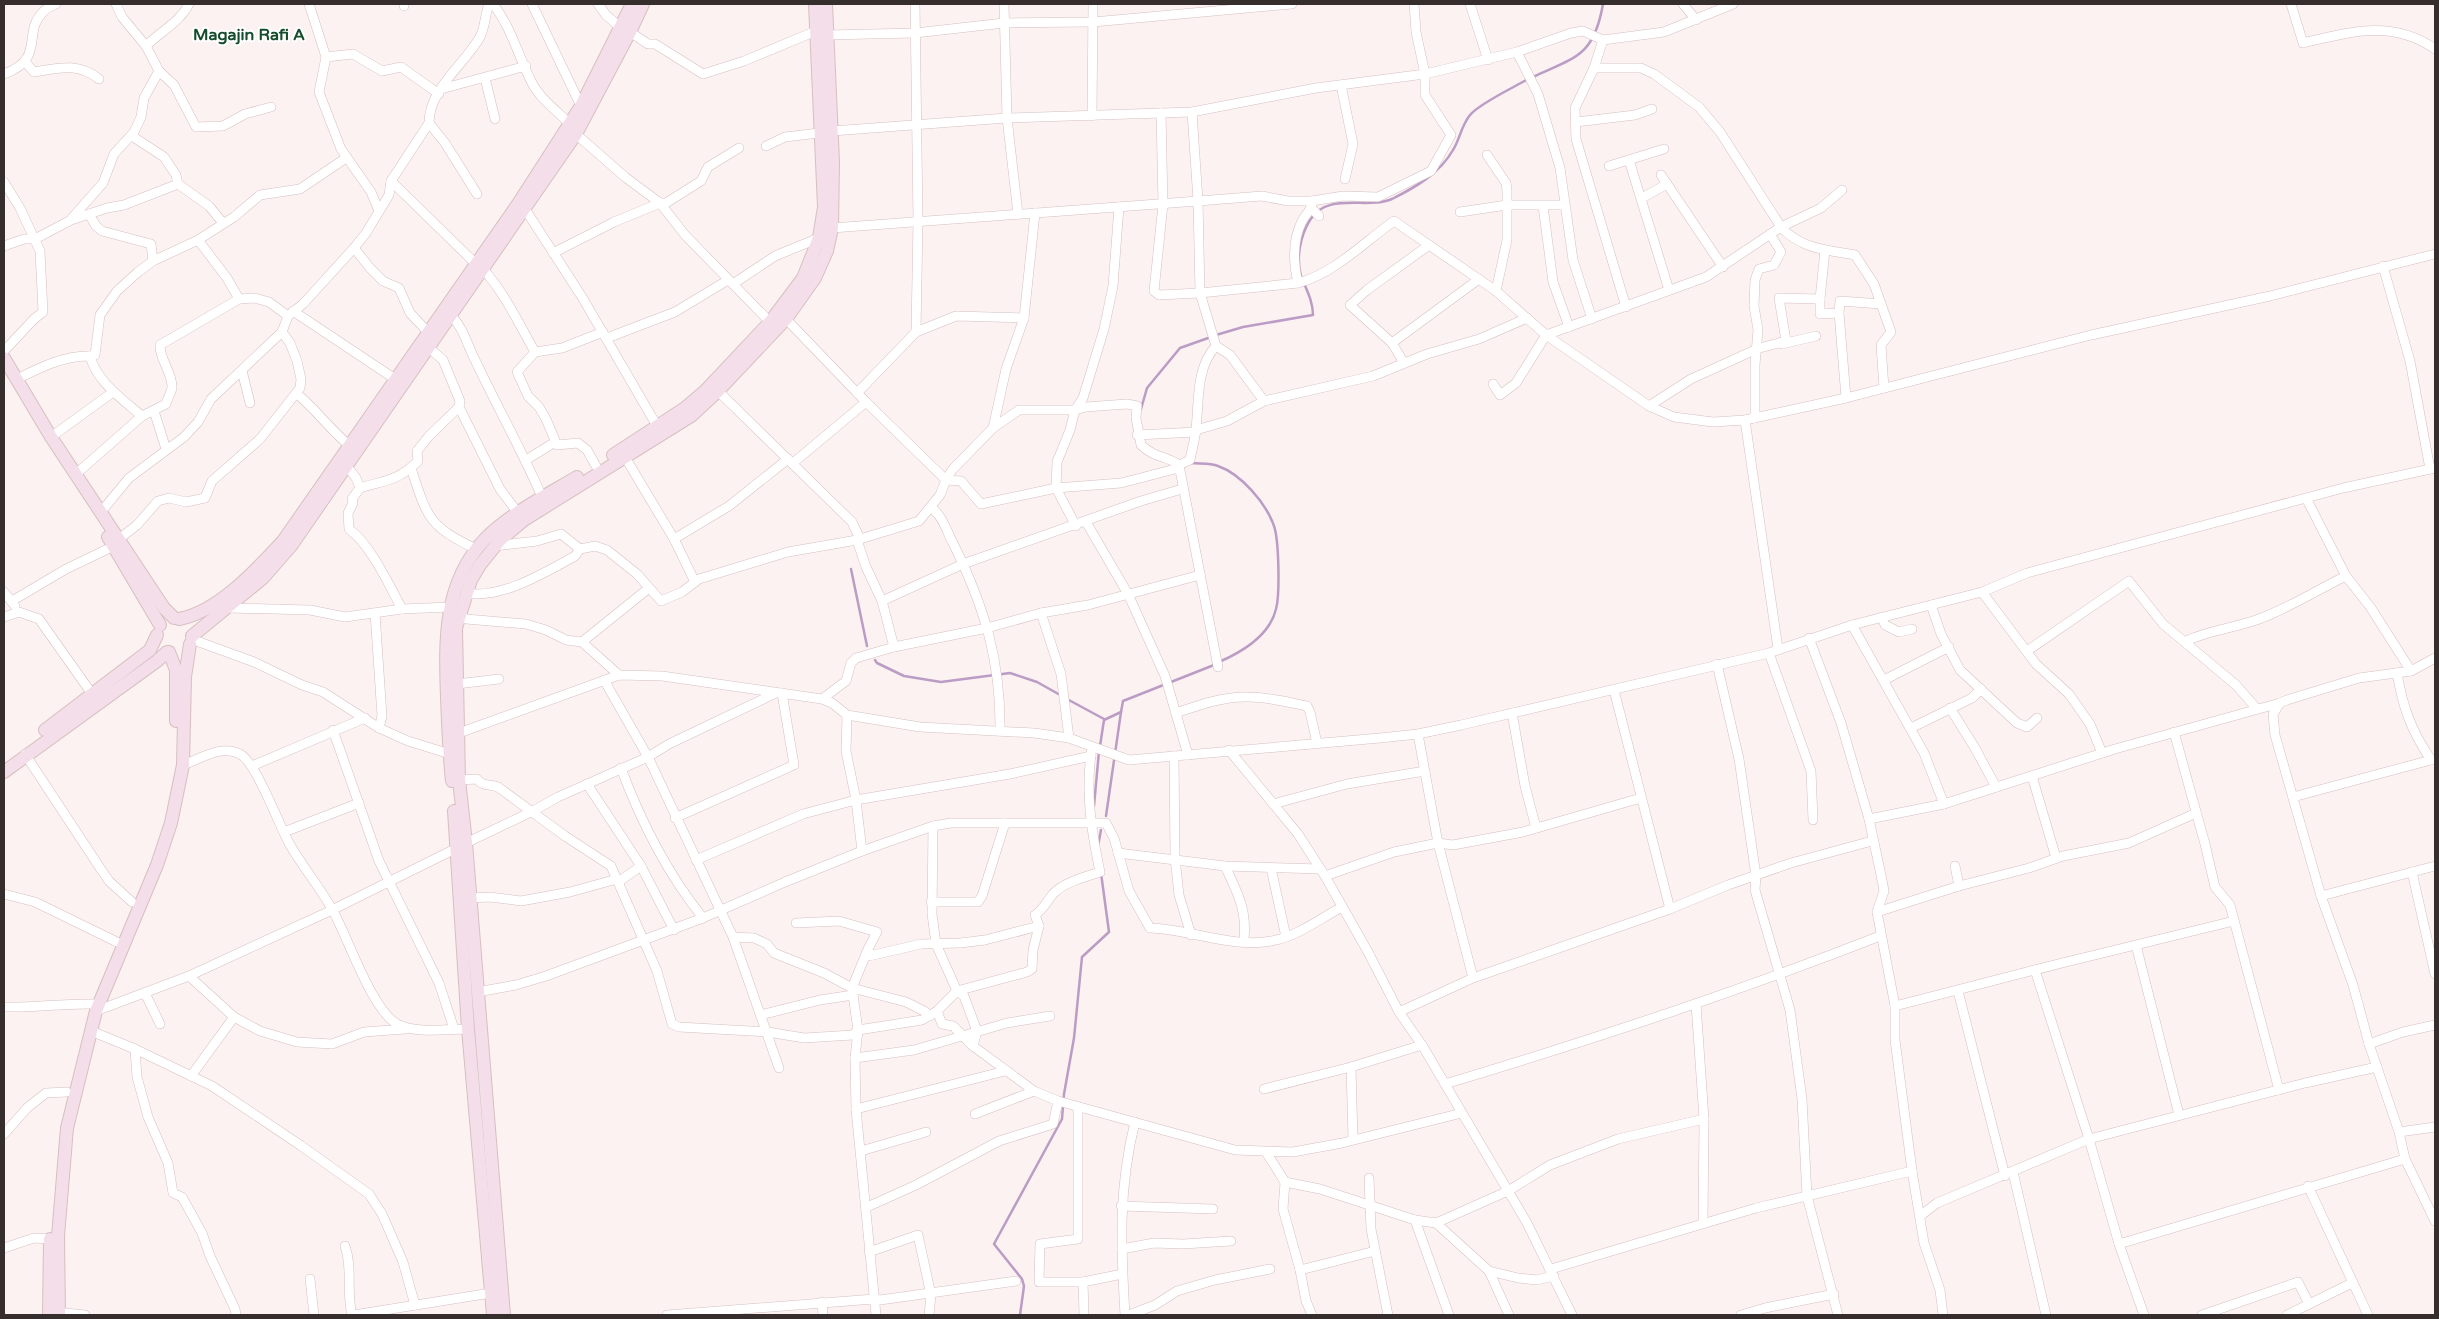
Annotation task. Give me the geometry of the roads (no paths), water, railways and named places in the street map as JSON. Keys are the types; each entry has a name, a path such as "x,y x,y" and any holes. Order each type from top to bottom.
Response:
{"main road":[{"path":"4,762 150,650 158,630 166,620 193,617 204,610 256,570 283,540 428,332 525,209 573,129 626,30 632,4"},
{"path":"4,772 25,754 168,652 181,652 191,640 263,578 291,546 451,315 518,204 573,129 581,106 643,4"},
{"path":"815,4 822,33"},
{"path":"504,1315 496,1292 468,1029 454,611 466,593 480,565 494,546 524,520 691,416 718,391 786,320 816,278 827,252 832,228 822,33 826,4"},
{"path":"493,1315 496,1292 470,898 450,754 445,642 454,611 460,579 476,549 491,534 518,513 596,466 685,408 705,391 770,322 803,278 819,238 824,207 826,132"},
{"path":"4,358 51,437 101,512 158,630 159,645 168,652 176,670 175,773 164,822 117,942 67,1092 55,1167 50,1239 54,1313"},
{"path":"4,370 45,441 164,608 176,619 187,624 191,640 185,677 183,765 171,823 157,865 95,1007 91,1031 67,1128 62,1165 54,1313"}],"street":[{"path":"4,74 16,69 25,62 34,37 34,24 43,11 56,4"},
{"path":"116,4 122,18 146,46 160,71 174,85 196,127 222,126 245,114 271,107"},
{"path":"146,46 164,29 182,17 189,4"},
{"path":"308,4 326,58 319,92 346,158 371,192 379,211"},
{"path":"491,4 526,66 531,82 542,97 573,129 625,177 660,203 685,235 770,322"},
{"path":"101,512 129,478 198,422 211,399 282,332 291,314 354,248 389,195 392,181 429,123 429,114 440,92 481,36 491,4"},
{"path":"532,4 581,106"},
{"path":"598,4 606,15 626,30 648,44 656,44 703,74 822,33 915,33 1004,23 1093,22 1292,4"},
{"path":"915,4 918,221 916,332"},
{"path":"1004,4 1006,118 1018,214"},
{"path":"1092,116 1093,4"},
{"path":"1165,15 1168,4"},
{"path":"832,228 1262,196 1312,205 1343,196 1378,197 1431,171 1451,135 1425,95 1425,74 1416,32 1414,4"},
{"path":"1470,4 1488,60"},
{"path":"1683,4 1696,20"},
{"path":"766,146 785,138 826,132 1006,118 1192,112 1341,85 1425,74 1518,52 1571,33 1589,33 1601,39 1664,32 1733,4"},
{"path":"2291,4 2303,43 2350,32 2387,31 2409,34 2435,49"},
{"path":"1601,39 1594,68 1575,108 1576,140 1626,307"},
{"path":"1518,52 1538,94 1560,168 1573,260 1592,319"},
{"path":"326,58 353,54 382,71 401,67 440,92 526,66"},
{"path":"25,62 34,72 55,67 79,67 99,79"},
{"path":"1594,68 1641,68 1654,74 1699,108 1720,132 1781,227 1790,237 1806,246 1855,254 1874,284 1891,332 1881,345 1884,388"},
{"path":"71,220 103,183 114,154 132,136 141,117 144,98 160,71"},
{"path":"485,78 496,119"},
{"path":"1341,85 1353,144 1345,178"},
{"path":"1576,122 1635,115 1652,109"},
{"path":"1192,112 1198,201 1200,293 1216,344 1230,355 1264,401"},
{"path":"1161,113 1163,204 1154,291 1159,295 1200,293 1298,283 1310,280 1335,266 1394,221 1496,291 1546,334 1649,406 1674,417 1690,420 1714,422 1745,420 1846,398 2091,335 2270,296 2435,254"},
{"path":"429,123 445,143 477,194"},
{"path":"132,136 164,157 176,175 178,184 208,206 223,223"},
{"path":"553,252 614,222 660,203 666,203 701,181 708,167 739,148"},
{"path":"1610,166 1664,149"},
{"path":"1487,155 1506,183 1507,240 1496,291"},
{"path":"17,379 46,365 82,356 95,355 100,315 117,291 153,261 198,240 260,195 300,189 346,158"},
{"path":"1630,160 1669,290"},
{"path":"1661,175 1723,268"},
{"path":"392,181 480,267 509,306 535,352"},
{"path":"4,182 40,252 43,312 4,351"},
{"path":"4,246 24,239 35,239 71,220 124,205 178,184"},
{"path":"1642,198 1667,184"},
{"path":"1493,384 1500,396 1516,383 1546,334 1706,277 1723,268 1781,227 1821,208 1842,190"},
{"path":"1312,205 1320,216"},
{"path":"1298,283 1293,263 1295,245 1303,219 1312,205"},
{"path":"1460,212 1507,205 1564,205"},
{"path":"1544,206 1553,282 1569,327"},
{"path":"1076,526 1056,488 1057,462 1070,430 1074,410 1083,398 1106,320 1113,286 1118,208"},
{"path":"525,209 605,335 616,358 657,426"},
{"path":"993,428 1006,369 1024,318 1035,213"},
{"path":"90,214 96,226 102,231 151,244 153,261"},
{"path":"1755,418 1758,330 1754,306 1756,274 1759,269 1774,265 1781,252 1770,234"},
{"path":"596,466 587,450 578,443 559,446 555,442 539,407 528,396 517,372 535,352 562,348 675,312 775,256 819,238"},
{"path":"198,240 227,278 239,299"},
{"path":"1404,363 1392,343 1350,305 1379,281 1429,245"},
{"path":"354,248 383,281 399,288 410,313 428,332"},
{"path":"1825,250 1820,314 1839,314"},
{"path":"459,733 619,675 662,676 822,699 832,703 847,716 920,727 1000,731 1069,738 1092,752 1119,756 1129,760 1418,734 1769,653 1852,625 1982,592 2027,573 2306,498 2433,468 2410,361 2383,266"},
{"path":"1392,343 1479,279"},
{"path":"76,474 142,416 166,404 172,388 165,362 159,350 160,345 239,299 256,298 269,302 395,379"},
{"path":"1649,406 1691,379 1756,349 1786,341 1779,298 1820,299"},
{"path":"1846,398 1839,314 1840,301 1881,304"},
{"path":"451,315 460,325 474,360 526,460 542,498"},
{"path":"857,393 916,332 956,316 1024,318"},
{"path":"1142,434 1196,431 1227,421 1264,401 1358,381 1450,346 1479,339 1527,318"},
{"path":"786,320 946,480 962,481 979,503 984,504 1056,488 1121,483 1179,467 1190,460 1196,431 1203,366 1216,344"},
{"path":"12,601 117,542 137,525 158,501 169,498 186,502 205,498 212,482 260,439 297,394 302,379 294,353 282,332"},
{"path":"1756,349 1816,336"},
{"path":"428,347 443,360 460,401 459,406 500,489 518,513"},
{"path":"90,356 94,370 113,392 142,416"},
{"path":"242,371 250,403"},
{"path":"718,391 852,522 866,567 882,601 894,647"},
{"path":"51,437 113,392"},
{"path":"297,394 312,406 335,434 349,445"},
{"path":"674,539 729,506 791,461 866,402"},
{"path":"466,593 477,595 491,593 517,585 575,556 580,549 595,546 607,550 621,559 661,601 682,592 695,582 788,552 858,539 919,520 940,495 946,480 993,428 1019,410 1074,410 1086,407 1127,404 1137,406 1136,418 1142,434 1140,445 1150,453 1179,467"},
{"path":"402,609 371,554 358,535 350,529 348,512 353,503 352,498 360,488 399,477 411,468 418,461 417,451 459,406"},
{"path":"154,411 166,449"},
{"path":"1745,420 1778,649"},
{"path":"526,460 555,442"},
{"path":"625,457 674,539 695,582"},
{"path":"346,465 356,478 360,488"},
{"path":"1179,467 1216,663"},
{"path":"411,468 426,511 433,522 453,538 476,549"},
{"path":"882,601 963,564 1182,489"},
{"path":"2306,498 2346,576 2371,608 2411,671"},
{"path":"931,508 938,514 977,594 998,677 1000,731"},
{"path":"1086,522 1128,594 1165,676 1188,755"},
{"path":"494,546 537,541 561,534 580,549"},
{"path":"822,699 846,681 851,663 856,658 894,647 987,628 1041,613 1088,605 1200,575"},
{"path":"2186,641 2201,634 2232,628 2261,619 2346,576"},
{"path":"2027,651 2129,581 2163,624 2186,641 2236,685 2257,709"},
{"path":"582,642 649,588"},
{"path":"4,592 19,612"},
{"path":"1982,592 2036,664 2069,694 2090,724 2102,753"},
{"path":"1931,605 1941,634 1960,670 1982,688 2013,720 2022,726 2027,727 2037,718"},
{"path":"228,608 310,610 345,617 402,609 454,611 466,619 526,624 546,630 566,640 582,642 619,675"},
{"path":"4,617 19,612 39,619 92,694"},
{"path":"374,613 382,716 379,728"},
{"path":"1041,613 1061,674 1069,738"},
{"path":"1882,617 1884,624 1899,632 1912,629"},
{"path":"1852,625 1911,728 1934,775 1944,804"},
{"path":"1809,638 1841,723 1869,819 1872,841 1884,890 1877,912 1880,936 1895,1006 1896,1040 1912,1171 1924,1243 1940,1290 1943,1315"},
{"path":"191,640 254,662 323,692 379,728 408,741 450,754"},
{"path":"1884,680 1949,647"},
{"path":"1769,653 1811,771 1814,820"},
{"path":"1869,819 1944,804 2102,753 2280,703 2359,678 2411,671 2435,658"},
{"path":"1717,664 1739,759 1756,876 1755,890 1790,1010 1802,1099 1807,1196 1838,1315"},
{"path":"2293,797 2433,760 2414,735 2403,705 2398,673"},
{"path":"457,684 499,679"},
{"path":"604,680 648,757 675,818 733,937 768,1032 779,1068"},
{"path":"1911,728 1972,698 1982,688"},
{"path":"1614,690 1670,909"},
{"path":"4,1007 95,1007 145,993 189,976 332,910 558,797 648,757 669,744 779,693"},
{"path":"675,818 794,766 779,693"},
{"path":"1176,713 1215,701 1247,696 1306,706 1310,712 1317,743"},
{"path":"2280,703 2273,714 2274,727 2321,896 2353,985 2369,1044 2399,1132 2404,1159 2435,1221"},
{"path":"1950,708 1996,787"},
{"path":"1512,713 1525,786 1536,828"},
{"path":"847,716 846,751 856,800 862,851"},
{"path":"252,766 365,718"},
{"path":"333,730 388,881 439,983 454,1029"},
{"path":"2174,732 2214,887 2230,905 2279,1090"},
{"path":"1418,734 1438,843 1473,978"},
{"path":"183,765 216,752 230,750 242,754 252,766 284,832 332,910 378,1002 395,1023 409,1029"},
{"path":"1228,750 1298,834 1322,873 1368,952 1399,1012 1422,1045 1508,1191 1552,1272 1572,1315"},
{"path":"696,860 803,814 856,800 1010,774 1092,752"},
{"path":"459,780 477,779 480,783 490,787 498,787 565,836 611,866 657,971 672,1024 679,1028 768,1032 804,1038 853,1035 858,1030 922,1020 933,1014 957,991 1032,969 1033,950 1039,926 1035,915 1043,910 1052,894 1062,887 1100,872 1090,824 1088,792 1092,752"},
{"path":"25,754 100,868 110,881 132,902"},
{"path":"1174,756 1176,858 1179,895 1191,935"},
{"path":"621,768 635,806 652,843 703,918"},
{"path":"1274,804 1347,784 1425,771"},
{"path":"2032,776 2056,858"},
{"path":"587,784 642,866 674,930"},
{"path":"1118,853 1176,858 1226,866 1322,873 1394,852 1438,843 1453,845 1536,828 1641,798"},
{"path":"284,832 359,803"},
{"path":"1877,912 1959,886 2029,868 2056,858 2129,843 2196,813"},
{"path":"477,992 528,982 674,930 862,851 933,826 951,823 1106,823 1130,891 1150,928 1173,929 1191,935 1265,942 1286,937 1342,907"},
{"path":"931,902 978,902 982,896 1005,823"},
{"path":"933,826 931,902 936,944 957,991 964,996 977,1031 972,1046"},
{"path":"1399,1012 1473,978 1670,909 1791,863 1872,841"},
{"path":"470,898 490,897 521,901 570,892 617,879 624,879 642,866"},
{"path":"1226,866 1241,901 1246,921 1244,941"},
{"path":"1955,866 1959,886"},
{"path":"2321,896 2435,866"},
{"path":"1271,868 1286,937"},
{"path":"2412,872 2435,974"},
{"path":"4,894 35,902 117,942"},
{"path":"796,922 839,921 876,930 877,935 868,951 852,991 858,1030 855,1058 856,1109 862,1151 869,1252 876,1315"},
{"path":"1895,1006 2234,921"},
{"path":"868,951 869,956 921,944 985,940 1039,926"},
{"path":"1445,1084 1696,1004 1780,975 1880,936"},
{"path":"733,937 754,938 767,944 774,953 824,973 852,991 906,1002 933,1014 942,1024 953,1026 972,1046 1034,1091 1078,1107 1235,1150 1292,1152 1462,1113"},
{"path":"2136,945 2179,1115"},
{"path":"2035,970 2089,1139 2119,1244 2144,1315"},
{"path":"189,976 234,1016 260,1031 297,1042 332,1044 364,1032 409,1029 468,1029"},
{"path":"761,1015 852,991"},
{"path":"1958,991 2046,1315"},
{"path":"145,993 160,1024"},
{"path":"1696,1004 1704,1119 1703,1223"},
{"path":"191,1076 234,1016"},
{"path":"855,1058 914,1050 1007,1023 1050,1016"},
{"path":"2369,1044 2403,1032 2435,1024"},
{"path":"91,1031 135,1049 212,1086 369,1194 382,1214 403,1262 415,1305"},
{"path":"1264,1089 1351,1067 1422,1045"},
{"path":"135,1049 137,1077 148,1117 168,1163 173,1193 182,1197 202,1233 236,1315"},
{"path":"1351,1067 1353,1139"},
{"path":"1920,1216 1937,1204 2089,1139 2377,1067"},
{"path":"856,1109 1004,1071"},
{"path":"975,1114 1034,1091"},
{"path":"4,1134 27,1108 46,1093 67,1092"},
{"path":"866,1208 916,1185 998,1141 1053,1124 1062,1102"},
{"path":"1078,1107 1078,1239 1040,1244 1039,1282 1083,1282 1122,1274"},
{"path":"1285,1182 1320,1189 1371,1208 1416,1220 1436,1223 1508,1191 1550,1165 1618,1139 1704,1119"},
{"path":"1125,1315 1121,1206 1126,1160 1135,1122"},
{"path":"2399,1132 2435,1127"},
{"path":"862,1151 926,1132"},
{"path":"1266,1152 1285,1182 1283,1209 1300,1270 1306,1302 1312,1315"},
{"path":"2119,1244 2308,1186 2404,1159"},
{"path":"1488,1271 1536,1280 1552,1272 1703,1223 1912,1171"},
{"path":"1369,1178 1375,1251 1388,1315"},
{"path":"2308,1186 2368,1315"},
{"path":"1121,1206 1213,1209"},
{"path":"1416,1220 1449,1315"},
{"path":"1436,1223 1488,1271 1509,1315"},
{"path":"869,1252 918,1235 930,1295 929,1315"},
{"path":"4,1248 34,1238 50,1239"},
{"path":"1122,1249 1154,1242 1183,1244 1231,1241"},
{"path":"345,1246 349,1260 349,1298 353,1315 496,1292"},
{"path":"1300,1270 1375,1251"},
{"path":"1129,1315 1155,1305 1177,1291 1215,1280 1270,1269"},
{"path":"310,1279 314,1315"},
{"path":"667,1315 744,1312 822,1302 874,1298 880,1300 930,1295 1016,1281"},
{"path":"1083,1282 1084,1315"},
{"path":"2202,1315 2298,1282 2309,1304"},
{"path":"2287,1315 2352,1283"},
{"path":"1741,1315 1834,1294"},
{"path":"822,1302 823,1315"},
{"path":"54,1313 85,1315"}],"waterway":[{"path":"1533,77 1572,59 1588,45 1594,35 1603,4"},
{"path":"1216,335 1243,327 1313,315 1311,300 1301,276 1299,255 1301,240 1307,226 1318,211 1327,206 1337,204 1382,202 1410,190 1434,172 1448,158 1467,119 1475,110 1528,79"},
{"path":"1141,409 1147,388 1180,348 1211,337"},
{"path":"1191,463 1218,466 1244,482 1265,508 1276,533 1278,592 1273,618 1268,627 1254,642 1219,662"},
{"path":"851,569 867,646"},
{"path":"875,660 877,663 904,676 941,682 1010,673 1037,682 1062,696"},
{"path":"1100,746 1104,720 1121,712 1123,701 1214,665"},
{"path":"1067,699 1104,719"},
{"path":"1106,816 1121,712"},
{"path":"1094,806 1099,751"},
{"path":"1098,846 1101,830"},
{"path":"1020,1315 1024,1286 1022,1279 994,1244 1062,1119 1064,1094 1074,1038 1082,957 1109,932 1101,873"}],"district":[{"name":"Magajin Rafi A","path":"249,34"}]}
